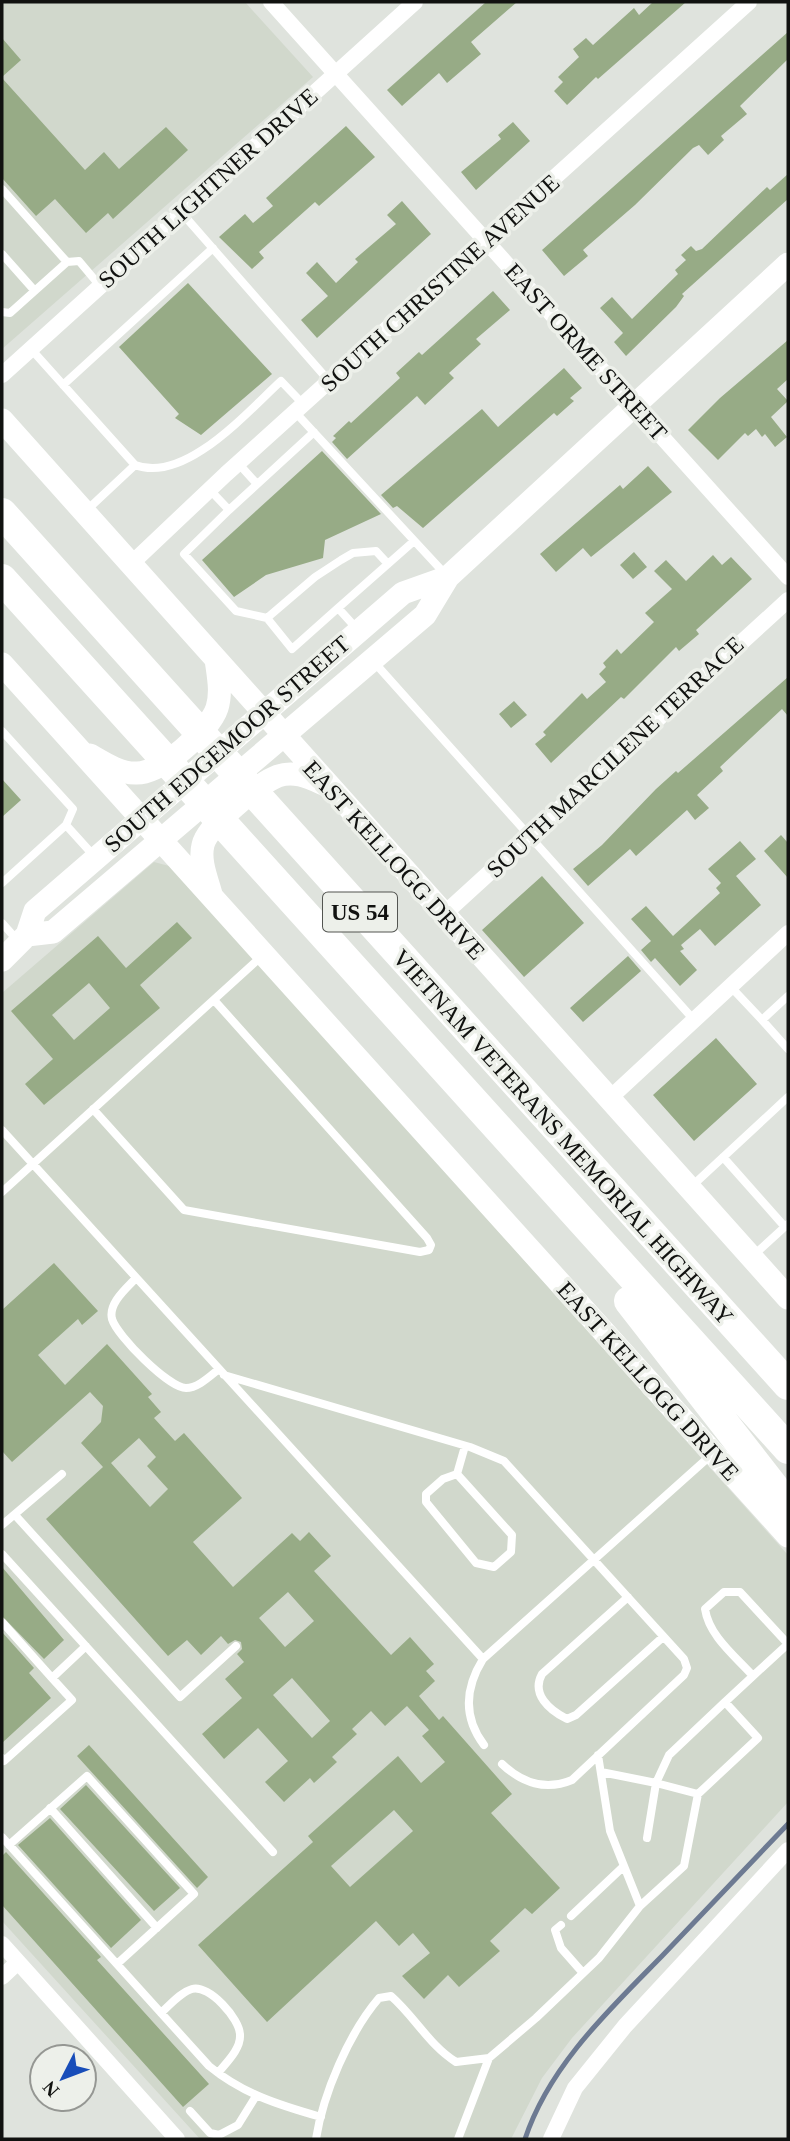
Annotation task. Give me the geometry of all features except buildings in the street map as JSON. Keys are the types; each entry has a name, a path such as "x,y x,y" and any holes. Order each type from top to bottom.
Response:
{"highway":[{"path":"2,499 163,695"},
{"name":"VIETNAM VETERANS MEMORIAL HIGHWAY","path":"2,513 163,695 788,1385"},
{"name":"VIETNAM VETERANS MEMORIAL HIGHWAY","path":"2,579 788,1449"},
{"path":"2,591 129,722"},
{"path":"422,1044 686,1371 788,1505"},
{"path":"557,1129 788,1362"}],"main road":[{"name":"SOUTH EDGEMOOR STREET","path":"24,939 53,932 158,839 425,615 448,577 788,264"},
{"name":"EAST KELLOGG DRIVE","path":"2,420 788,1298"},
{"name":"SOUTH EDGEMOOR STREET","path":"2,960 24,939 35,911 139,818 404,593 448,577"},
{"path":"77,748 112,768 136,774 155,768 173,757 208,725 217,708 220,686 216,659"},
{"name":"EAST KELLOGG DRIVE","path":"2,664 788,1536"},
{"path":"212,899 203,863 203,845 213,827 262,785 279,776 299,774 329,786"}],"street":[{"name":"EAST ORME STREET","path":"271,2 788,577"},
{"name":"SOUTH LIGHTNER DRIVE","path":"2,375 415,2"},
{"name":"SOUTH CHRISTINE AVENUE","path":"131,564 238,463 749,2"},
{"name":"SOUTH MARCILENE TERRACE","path":"443,915 788,600"},
{"path":"609,1099 788,933"},
{"path":"551,2139 575,2088 625,2026 788,1850"},
{"path":"2,1944 177,2139"},
{"path":"2,1977 18,1962"}],"lane":[{"path":"2,188 67,262"},
{"path":"181,212 330,382"},
{"path":"63,385 213,248"},
{"path":"2,254 34,290"},
{"path":"2,312 10,313 67,262 79,261 100,286"},
{"path":"31,349 135,466 149,471 200,453 281,381 314,432 448,577"},
{"path":"314,432 184,554 236,611 267,618 292,649 414,541"},
{"path":"238,463 257,484"},
{"path":"84,512 135,466"},
{"path":"210,489 229,510"},
{"path":"267,618 314,577 354,553 376,551 388,564"},
{"path":"338,608 359,631"},
{"path":"372,660 527,837 694,1020"},
{"path":"2,731 73,809 66,825 2,883"},
{"path":"66,825 95,858"},
{"path":"2,923 24,939"},
{"path":"2,1192 263,956"},
{"path":"730,986 788,1049"},
{"path":"762,1020 788,996"},
{"path":"93,1109 184,1210 420,1252 429,1250 431,1245 427,1238 214,1000"},
{"path":"690,1188 788,1097"},
{"path":"2,1130 483,1659"},
{"path":"723,1157 787,1226 751,1257"},
{"path":"136,1278 113,1308 112,1318 120,1331 166,1381 188,1388 222,1372 465,1446 504,1461 684,1659 687,1668 684,1675 572,1780 558,1786 541,1787 502,1764"},
{"path":"457,1474 465,1446"},
{"path":"484,1745 476,1734 467,1703 469,1687 483,1659 713,1454"},
{"path":"2,1525 62,1474"},
{"path":"457,1474 512,1535 511,1552 494,1567 476,1563 428,1509 426,1494 443,1479 457,1474"},
{"path":"15,1516 180,1697 236,1646"},
{"path":"2,1554 273,1852"},
{"path":"647,1838 656,1783 669,1755 788,1644 740,1592 724,1592 705,1609 707,1620 712,1631 753,1676"},
{"path":"628,1597 542,1674 536,1684 539,1695 556,1714 567,1719 576,1715 663,1637"},
{"path":"2,1622 72,1700 4,1761 2,1758"},
{"path":"52,1678 86,1646"},
{"path":"458,2139 489,2058 599,1958 640,1906 684,1866 698,1794 758,1738 725,1702"},
{"path":"598,1755 610,1831 640,1906"},
{"path":"601,1772 698,1794"},
{"path":"9,1845 87,1776 194,1894 117,1964"},
{"path":"50,1808 157,1928"},
{"path":"2,1837 218,2073 256,2095 321,2117"},
{"path":"571,1916 624,1867"},
{"path":"561,1924 555,1930 556,1939 583,1973"},
{"path":"161,2013 188,1989 198,1988 209,1993 238,2025 241,2037 238,2047 218,2073"},
{"path":"316,2139 321,2117 363,2017 379,1998 391,1996 422,2027 436,2049 456,2062 489,2058"},
{"path":"190,2111 210,2133 219,2135 237,2125 256,2095"}],"shaded area":[{"path":"2,2 245,2 313,77 2,349"},
{"path":"154,862 173,867 788,1555 788,1802 572,2038 542,2078 511,2139 200,2139 2,1921 2,993"}],"waterway":[{"path":"525,2139 549,2087 583,2040 788,1824"}]}
